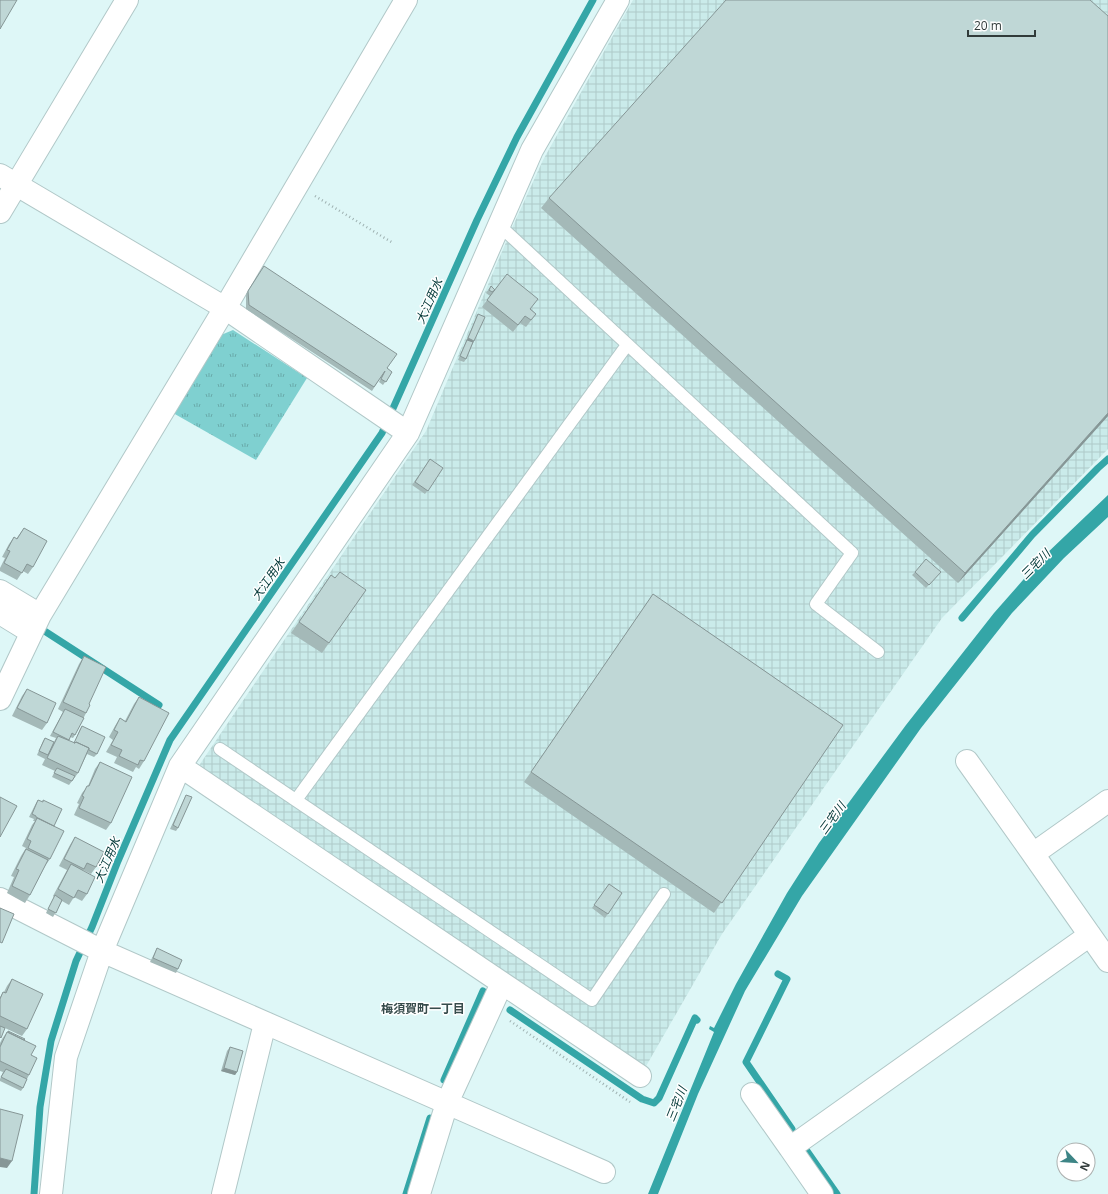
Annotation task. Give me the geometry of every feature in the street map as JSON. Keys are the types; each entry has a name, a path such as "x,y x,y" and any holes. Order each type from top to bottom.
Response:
{"street":[{"path":"0,212 8,180 127,0"},
{"path":"51,1194 66,1057 91,946 180,766 396,424 499,225 532,150 618,0"},
{"path":"0,699 35,623 225,308 403,1"},
{"path":"8,180 225,308 396,424"},
{"path":"0,591 35,623"},
{"path":"0,613 35,623"},
{"path":"967,761 1108,961"},
{"path":"180,766 640,1076"},
{"path":"1033,854 1108,801"},
{"path":"0,899 91,946 604,1172"},
{"path":"790,1148 1090,935"},
{"path":"420,1194 447,1103 502,982"},
{"path":"223,1194 265,1023"},
{"path":"752,1094 822,1194"}],"lane":[{"path":"499,225 852,553 816,604 878,652"},
{"path":"296,800 628,345"},
{"path":"220,749 592,1000 664,894"}],"path":[{"path":"297,186 393,244"},
{"path":"490,1008 630,1102"}],"shaded area":[{"path":"633,0 1108,0 1108,449 942,618 722,934 645,1068 198,767 426,431 512,228 543,160"},
{"path":"1108,495 1108,517 1064,558 1012,613 921,728 802,896 745,991 698,1094 658,1194 648,1194 714,1032 709,1029 710,1026 714,1028 736,984 787,893 819,843 906,725 994,613 1044,556"}],"green space":[{"path":"233,330 307,378 256,460 173,413 221,335"}],"building":[{"path":"0,0 17,0 0,29"},
{"path":"726,0 1090,0 1108,16 1108,413 965,573 549,198"},
{"path":"264,266 397,354 387,368 392,372 386,382 381,379 385,371 374,387 249,305 248,291"},
{"path":"507,274 538,299 530,309 536,314 531,320 525,316 518,325 487,300"},
{"path":"491,286 495,290 492,292 489,290"},
{"path":"478,314 485,317 474,341 468,338"},
{"path":"467,340 473,342 466,359 460,356"},
{"path":"430,459 443,468 428,491 415,482"},
{"path":"24,528 47,541 33,567 27,564 22,573 4,563 10,551 7,550 14,537 17,539"},
{"path":"926,559 941,572 929,585 915,572"},
{"path":"340,572 366,590 329,643 299,622 331,575 335,578"},
{"path":"653,594 843,725 722,903 531,772"},
{"path":"84,656 106,667 86,713 63,702"},
{"path":"27,689 56,703 47,723 17,708"},
{"path":"139,697 169,713 144,761 140,760 138,765 119,756 122,750 111,745 118,732 114,730 120,718 126,722"},
{"path":"65,709 84,718 75,735 72,733 69,740 53,732"},
{"path":"82,726 105,737 97,754 89,750 89,748 76,742 74,743"},
{"path":"58,736 89,748 78,773 47,758"},
{"path":"45,738 54,742 48,755 39,751"},
{"path":"100,762 132,777 111,823 79,808 84,797 82,796 87,786 89,786"},
{"path":"57,768 75,776 72,781 54,773"},
{"path":"186,795 192,797 178,828 173,825"},
{"path":"0,797 17,806 0,837"},
{"path":"38,800 43,802 43,800 62,809 54,826 32,814"},
{"path":"37,818 64,831 50,859 28,848 31,841 27,839"},
{"path":"75,837 104,852 96,867 87,863 84,869 64,859"},
{"path":"26,849 48,860 30,895 12,886 19,870 16,869"},
{"path":"71,864 95,877 87,894 78,890 74,898 58,889"},
{"path":"609,884 622,893 608,914 594,905"},
{"path":"55,895 62,900 56,913 48,909"},
{"path":"0,908 14,914 2,943 0,942"},
{"path":"157,948 182,960 178,969 153,958"},
{"path":"12,979 43,994 27,1029 0,1016 0,999 3,992 6,993"},
{"path":"0,1026 5,1028 1,1038 0,1037"},
{"path":"8,1031 25,1039 24,1040"},
{"path":"7,1032 36,1046 31,1055 37,1058 29,1075 0,1061 0,1047"},
{"path":"230,1047 243,1051 237,1072 224,1068"},
{"path":"6,1069 27,1079 23,1088 1,1077"},
{"path":"0,1109 23,1115 12,1161 0,1158"}],"waterway":[{"name":"大江用水","path":"34,1194 40,1107 51,1041 76,961 92,927 118,861 170,740 382,433 477,220 517,137 593,0"},
{"path":"962,618 1032,535 1108,459"},
{"path":"43,630 159,705"},
{"path":"778,974 787,979 746,1062 792,1129"},
{"path":"444,1080 483,991"},
{"path":"510,1010 642,1099 654,1103 659,1098 695,1018 697,1020"},
{"path":"406,1194 430,1118"},
{"path":"807,1151 837,1194"}],"district":[{"name":"梅須賀町一丁目","path":"423,1008"}],"water label":[{"name":"三宅川","path":"1035,564"},
{"name":"三宅川","path":"832,818"},
{"name":"三宅川","path":"676,1104"}]}
